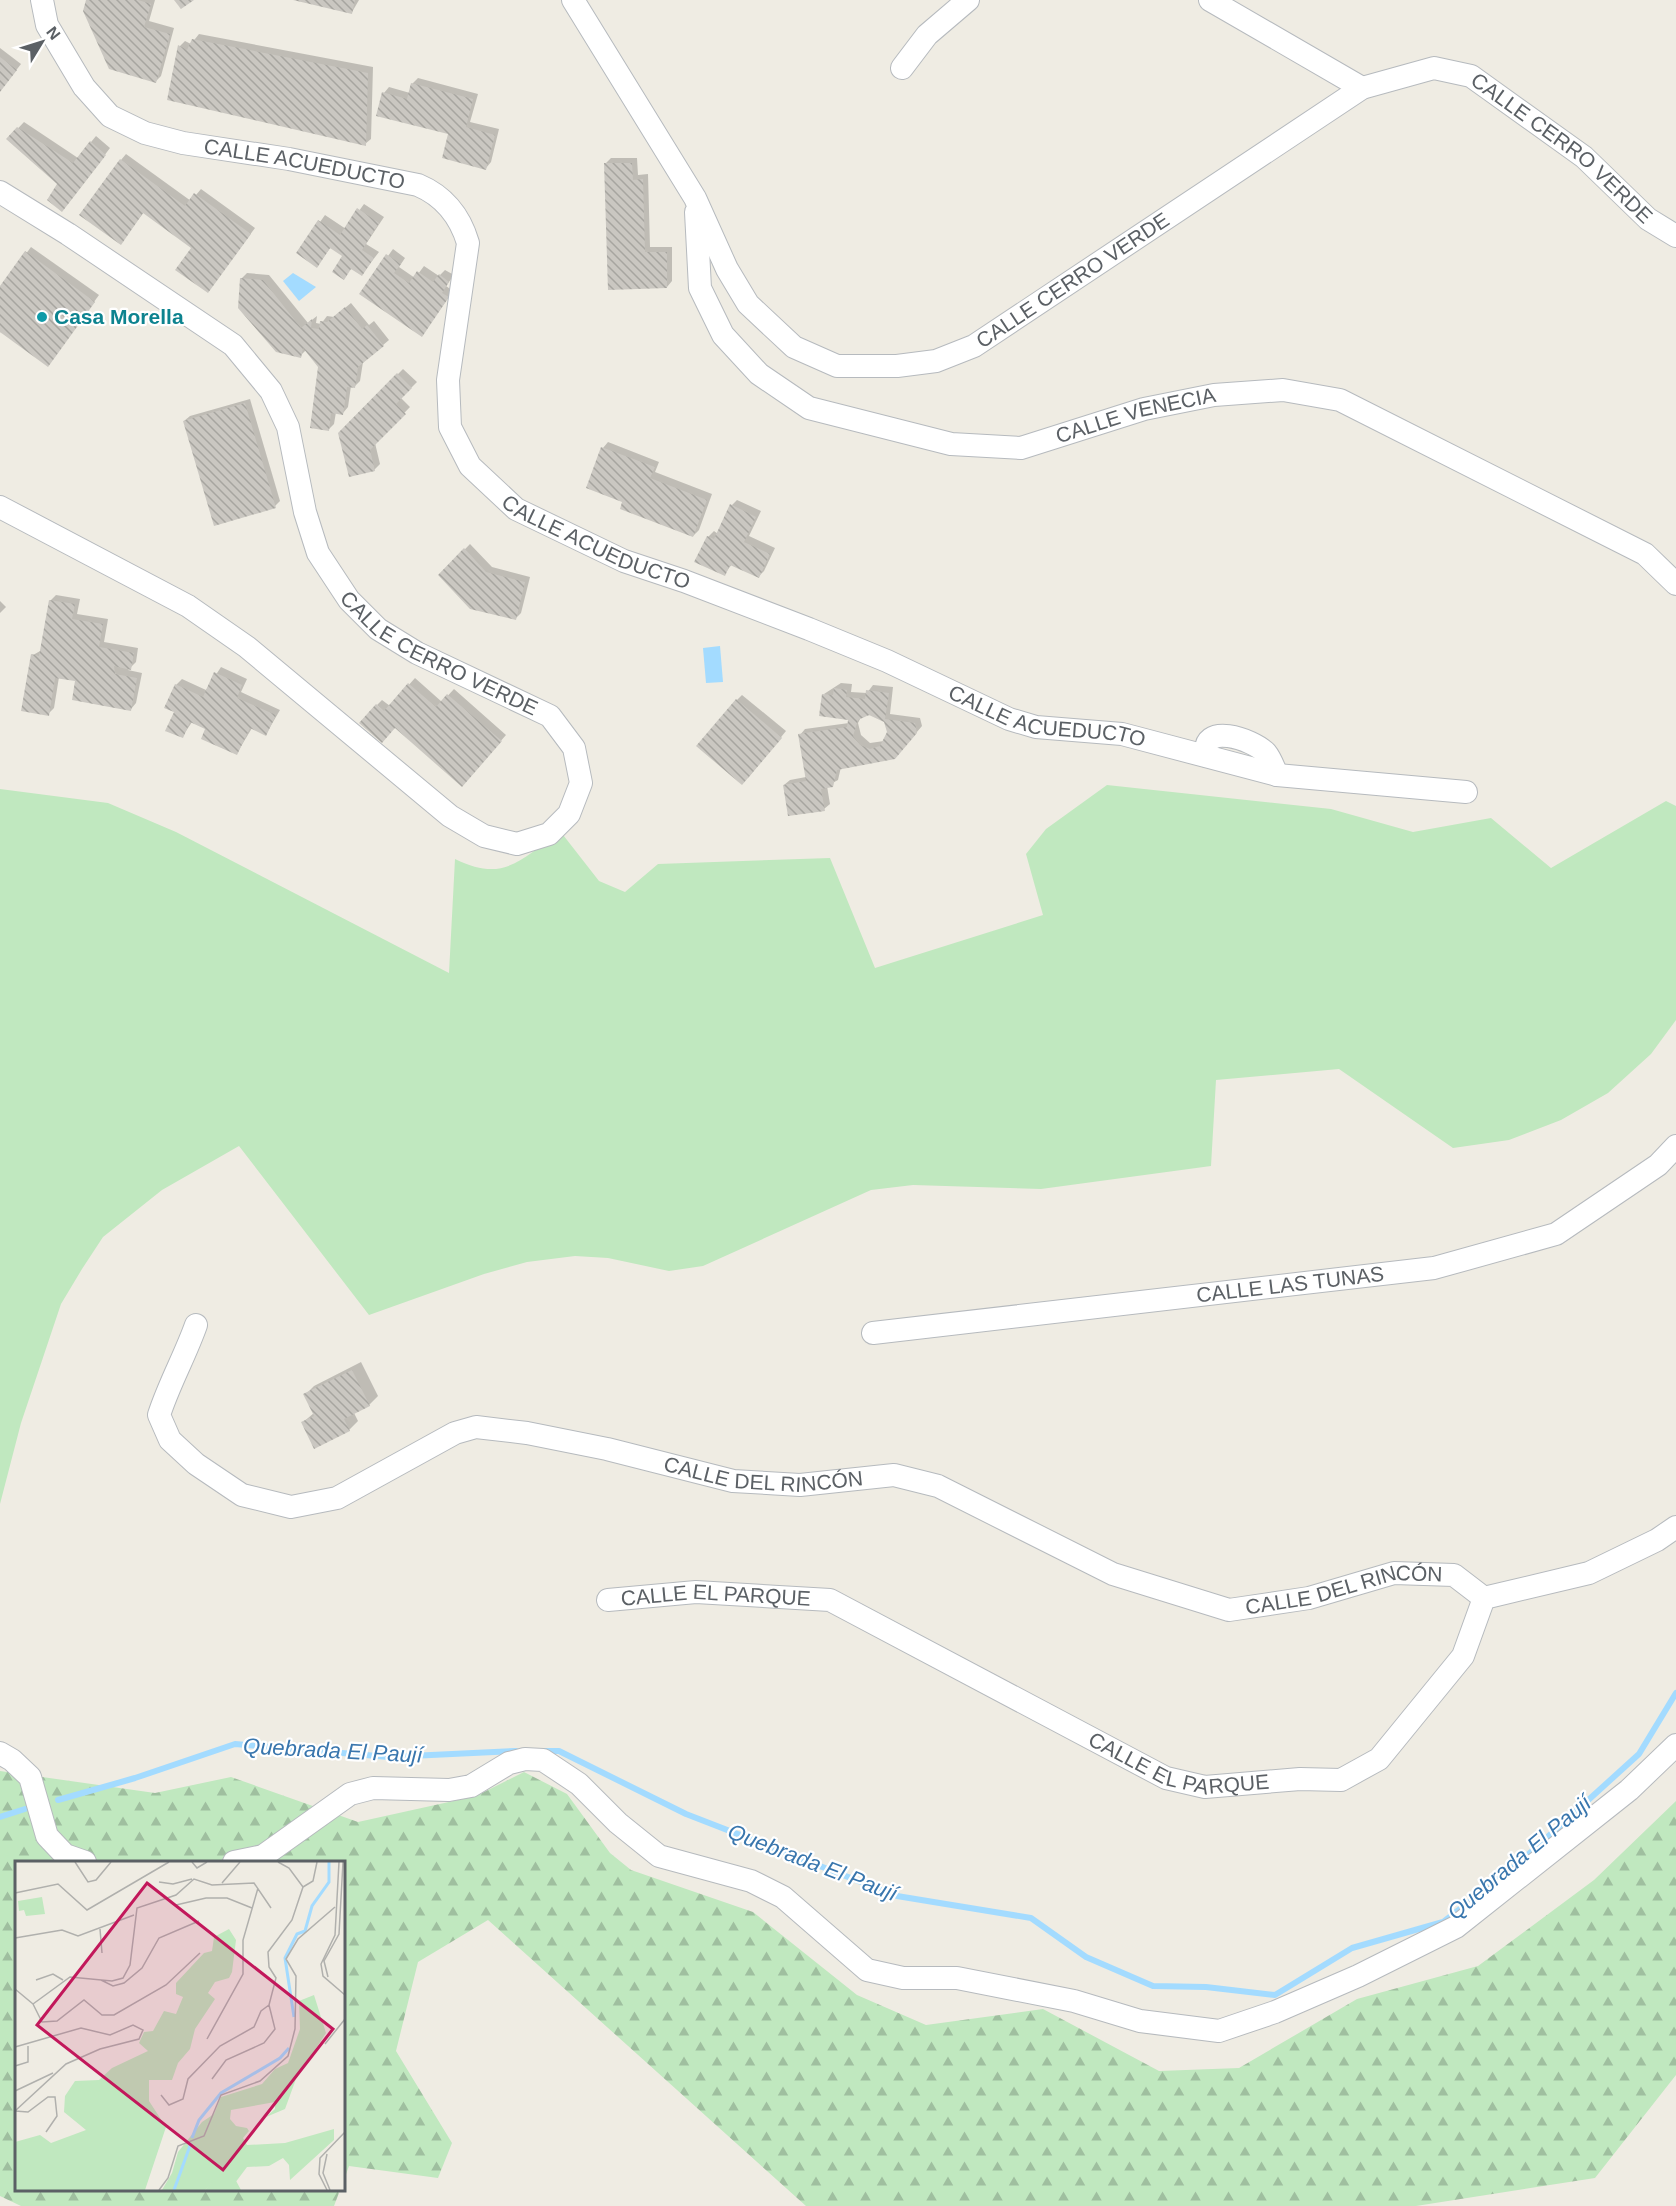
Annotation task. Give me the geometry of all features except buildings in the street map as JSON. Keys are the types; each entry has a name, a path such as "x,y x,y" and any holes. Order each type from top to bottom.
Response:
{"street":[{"name":"CALLE ACUEDUCTO","path":"42,0 47,25 84,87 110,116 145,133 183,143 289,159 418,185 434,192 450,208 463,224 468,243 448,380 450,427 470,466 516,509 624,561 684,581 887,661 1009,719 1036,727 1122,734 1277,775 1466,792"},
{"name":"CALLE CERRO VERDE","path":"573,0 695,198 727,269 748,304 794,347 837,366 897,366 936,361 974,346 1362,88 1434,68 1471,76 1584,157 1648,219 1676,236"},
{"path":"902,69 927,35 968,0"},
{"path":"1210,0 1362,88"},
{"name":"CALLE CERRO VERDE","path":"0,192 68,234 233,345 271,391 288,427 305,512 318,553 349,600 378,629 417,653 550,716 574,748 581,783 569,814 549,834 518,844 484,836 450,816 247,647 188,606 0,507"},
{"name":"CALLE VENECIA","path":"695,198 700,288 723,335 759,374 809,408 951,444 1021,448 1144,409 1214,395 1283,390 1340,400 1645,554 1676,584"},
{"name":"CALLE LAS TUNAS","path":"873,1333 1434,1268 1556,1234 1658,1165 1676,1146"},
{"name":"CALLE DEL RINCÓN","path":"196,1325 185,1356 170,1382 159,1415 170,1440 196,1464 242,1495 291,1507 337,1498 455,1433 476,1427 527,1433 607,1449 733,1481 800,1485 894,1475 938,1486 1113,1574 1229,1610 1309,1599 1394,1573 1454,1575 1484,1598"},
{"path":"1484,1598 1589,1573 1657,1540 1676,1527"},
{"name":"CALLE EL PARQUE","path":"608,1600 696,1592 830,1600 1166,1778 1204,1787 1300,1779 1341,1780 1379,1759 1463,1656 1484,1598"},
{"path":"242,1861 263,1856 350,1794 373,1788 449,1790 471,1785 509,1763 525,1759 543,1760 579,1784 618,1823 659,1856 751,1881 783,1898 867,1970 903,1978 957,1978 1074,2001 1140,2021 1219,2031 1275,2012 1358,1976 1456,1927 1629,1790 1676,1744"},
{"path":"0,1753 12,1760 30,1777 47,1836 65,1855 80,1861"}],"green space":[{"path":"1107,785 1331,809 1413,832 1491,818 1551,868 1666,801 1676,806 1676,1020 1651,1054 1608,1093 1561,1120 1509,1140 1453,1148 1339,1069 1216,1080 1211,1166 1041,1189 913,1185 871,1190 703,1266 669,1271 608,1258 575,1256 527,1262 484,1274 369,1315 239,1146 162,1190 103,1237 61,1304 21,1423 0,1504 0,789 108,803 176,832 449,973 455,859 487,869 511,865 523,859 560,831 599,881 625,892 658,864 830,858 875,968 1043,915 1026,854 1046,829"},
{"path":"0,1771 155,1793 231,1777 358,1822 476,1796 524,1772 567,1794 610,1853 631,1870 753,1912 857,1995 926,2025 1043,2009 1159,2071 1239,2068 1357,1999 1478,1966 1594,1880 1676,1801 1676,2075 1595,2178 1416,2206 806,2206 488,1920 418,1962 396,2051 452,2143 438,2178 349,2166 345,2177 345,1861 15,1861 15,2191 340,2191 334,2206 21,2206 0,2196"}],"water":[{"path":"293,273 316,287 299,301 283,281"},
{"path":"720,646 723,682 706,683 703,648"}],"waterway":[{"name":"Quebrada El Paují","path":"544,1751 559,1751 686,1814 897,1896 1031,1918 1086,1957 1153,1986 1206,1987 1275,1995 1352,1948 1443,1922 1520,1862 1639,1754 1676,1693"},
{"name":"Quebrada El Paují","path":"58,1800 135,1778 235,1744 389,1757 516,1751"},
{"name":"Quebrada El Paují","path":"0,1817 25,1809"}],"place":[{"name":"Casa Morella","path":"42,317"}]}
